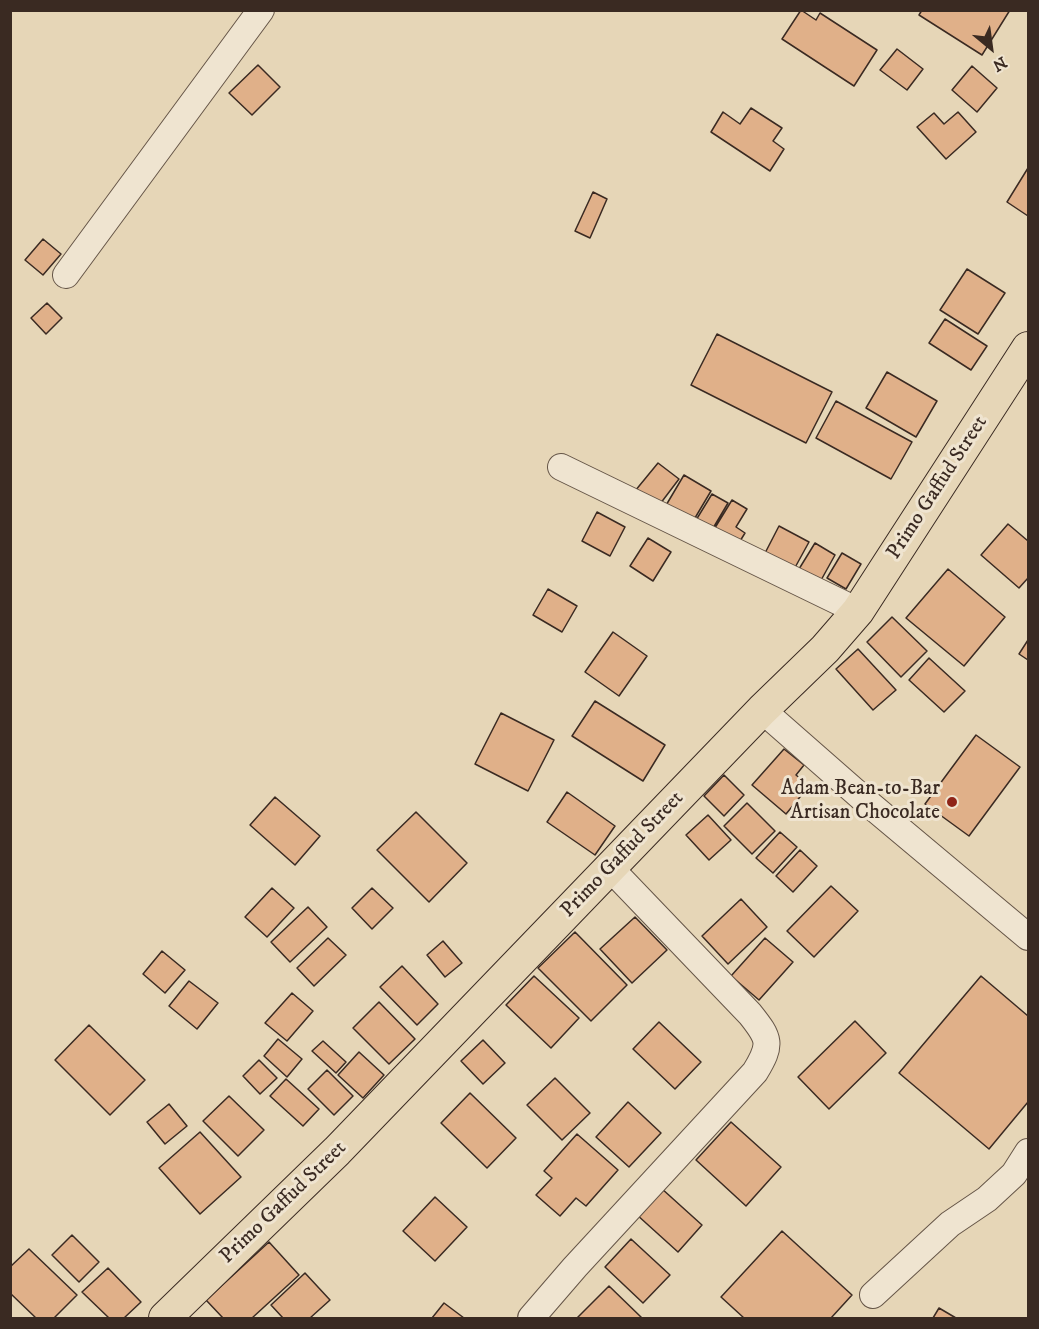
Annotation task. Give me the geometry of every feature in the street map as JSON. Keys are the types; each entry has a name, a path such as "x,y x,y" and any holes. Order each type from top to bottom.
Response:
{"main road":[{"name":"Primo Gaffud Street","path":"165,1318 337,1151 762,710 825,650 858,611 1029,348"}],"street":[{"path":"66,275 261,10"},
{"path":"561,467 858,611"},
{"path":"762,710 868,803 1029,937"},
{"path":"531,1318 575,1267 755,1072 766,1054 768,1043 762,1029 750,1014 611,869"},
{"path":"873,1295 950,1224 987,1199 1014,1174 1029,1152"}],"building":[{"path":"801,10 816,20 820,13 877,50 854,86 782,39"},
{"path":"922,10 1010,10 982,55 919,15"},
{"path":"897,49 923,69 907,90 880,70"},
{"path":"258,65 280,87 252,115 229,93"},
{"path":"972,66 997,88 977,112 952,90"},
{"path":"751,108 782,128 773,141 784,149 770,171 711,132 723,112 740,124"},
{"path":"958,112 976,132 946,159 917,127 934,113 944,124"},
{"path":"1028,168 1028,216 1007,202"},
{"path":"593,192 607,199 590,238 575,231"},
{"path":"43,239 61,254 43,275 25,260"},
{"path":"967,269 1005,293 978,334 940,310"},
{"path":"47,303 62,318 46,334 31,318"},
{"path":"945,319 987,346 971,370 929,343"},
{"path":"717,334 832,392 806,443 691,385"},
{"path":"887,372 937,401 916,437 866,408"},
{"path":"836,401 912,442 891,479 816,438"},
{"path":"658,463 679,479 657,508 635,491"},
{"path":"684,475 711,491 692,523 665,507"},
{"path":"712,494 728,503 709,535 693,525"},
{"path":"732,500 747,509 736,527 745,533 737,546 713,531"},
{"path":"597,512 625,527 610,556 582,541"},
{"path":"1008,524 1028,541 1028,578 1019,588 981,555"},
{"path":"779,526 809,542 792,573 763,557"},
{"path":"648,538 671,552 653,581 630,566"},
{"path":"815,543 835,555 820,582 799,569"},
{"path":"842,553 861,564 846,589 827,578"},
{"path":"948,569 1005,617 964,666 906,618"},
{"path":"548,589 577,606 562,632 533,615"},
{"path":"892,617 927,651 901,677 867,642"},
{"path":"613,632 647,656 619,696 585,672"},
{"path":"1028,640 1028,660 1019,654"},
{"path":"858,649 896,690 873,710 836,669"},
{"path":"929,658 965,691 944,712 909,680"},
{"path":"595,701 665,745 643,781 572,736"},
{"path":"501,713 554,740 528,791 475,764"},
{"path":"976,735 1020,767 969,836 925,804"},
{"path":"784,749 804,765 796,775 809,786 786,814 752,785"},
{"path":"724,775 744,795 724,816 704,796"},
{"path":"567,792 615,826 595,855 547,822"},
{"path":"275,797 320,836 295,865 250,825"},
{"path":"747,803 775,831 752,854 724,826"},
{"path":"416,812 467,863 429,902 377,850"},
{"path":"708,815 731,840 709,860 686,835"},
{"path":"780,832 797,847 773,873 756,858"},
{"path":"800,850 817,866 793,892 776,876"},
{"path":"831,886 858,911 814,957 787,931"},
{"path":"272,888 294,908 267,937 245,917"},
{"path":"372,888 393,908 372,929 352,908"},
{"path":"741,899 767,927 728,964 702,936"},
{"path":"308,907 327,927 290,962 271,942"},
{"path":"635,917 667,950 632,983 600,949"},
{"path":"575,932 627,985 591,1021 538,968"},
{"path":"328,938 346,955 314,986 297,968"},
{"path":"765,938 793,962 759,1000 731,976"},
{"path":"443,941 462,963 445,977 427,955"},
{"path":"162,951 185,970 165,993 143,974"},
{"path":"402,966 438,1004 417,1025 380,987"},
{"path":"534,976 579,1018 551,1048 506,1005"},
{"path":"981,976 1028,1016 1028,1102 989,1149 899,1073"},
{"path":"189,981 218,1003 197,1029 169,1006"},
{"path":"292,993 313,1011 287,1041 265,1023"},
{"path":"379,1002 415,1039 389,1064 353,1028"},
{"path":"855,1021 886,1053 829,1109 798,1077"},
{"path":"659,1022 701,1062 675,1089 633,1049"},
{"path":"89,1025 145,1080 110,1115 55,1060"},
{"path":"278,1039 302,1059 287,1077 264,1056"},
{"path":"483,1040 505,1063 483,1084 461,1061"},
{"path":"323,1041 346,1062 336,1073 312,1051"},
{"path":"359,1052 384,1075 363,1098 338,1075"},
{"path":"259,1060 277,1078 260,1094 243,1076"},
{"path":"327,1070 353,1096 334,1115 308,1089"},
{"path":"555,1078 590,1113 562,1140 527,1105"},
{"path":"286,1079 319,1109 303,1126 270,1096"},
{"path":"470,1093 516,1138 487,1168 441,1123"},
{"path":"229,1096 264,1130 238,1156 203,1121"},
{"path":"628,1102 661,1133 629,1167 596,1137"},
{"path":"169,1104 187,1126 165,1144 147,1122"},
{"path":"731,1122 781,1167 746,1206 696,1160"},
{"path":"200,1132 241,1177 200,1214 159,1168"},
{"path":"577,1134 618,1170 586,1206 576,1198 560,1216 536,1195 552,1178 544,1171"},
{"path":"661,1188 702,1225 678,1252 636,1214"},
{"path":"435,1197 467,1227 435,1261 403,1231"},
{"path":"782,1231 852,1295 831,1318 744,1318 721,1297"},
{"path":"72,1235 99,1262 79,1282 52,1255"},
{"path":"631,1239 670,1275 643,1303 605,1267"},
{"path":"269,1242 299,1275 252,1318 223,1318 206,1300"},
{"path":"29,1249 77,1295 54,1318 36,1318 10,1293 10,1267"},
{"path":"108,1268 141,1302 124,1318 109,1318 82,1292"},
{"path":"305,1273 330,1300 310,1318 283,1318 271,1305"},
{"path":"609,1286 642,1318 577,1318"},
{"path":"444,1303 464,1318 432,1318"},
{"path":"939,1308 956,1318 933,1318"}],"place":[{"name":"Adam Bean-to-Bar Artisan Chocolate","path":"952,802"}]}
